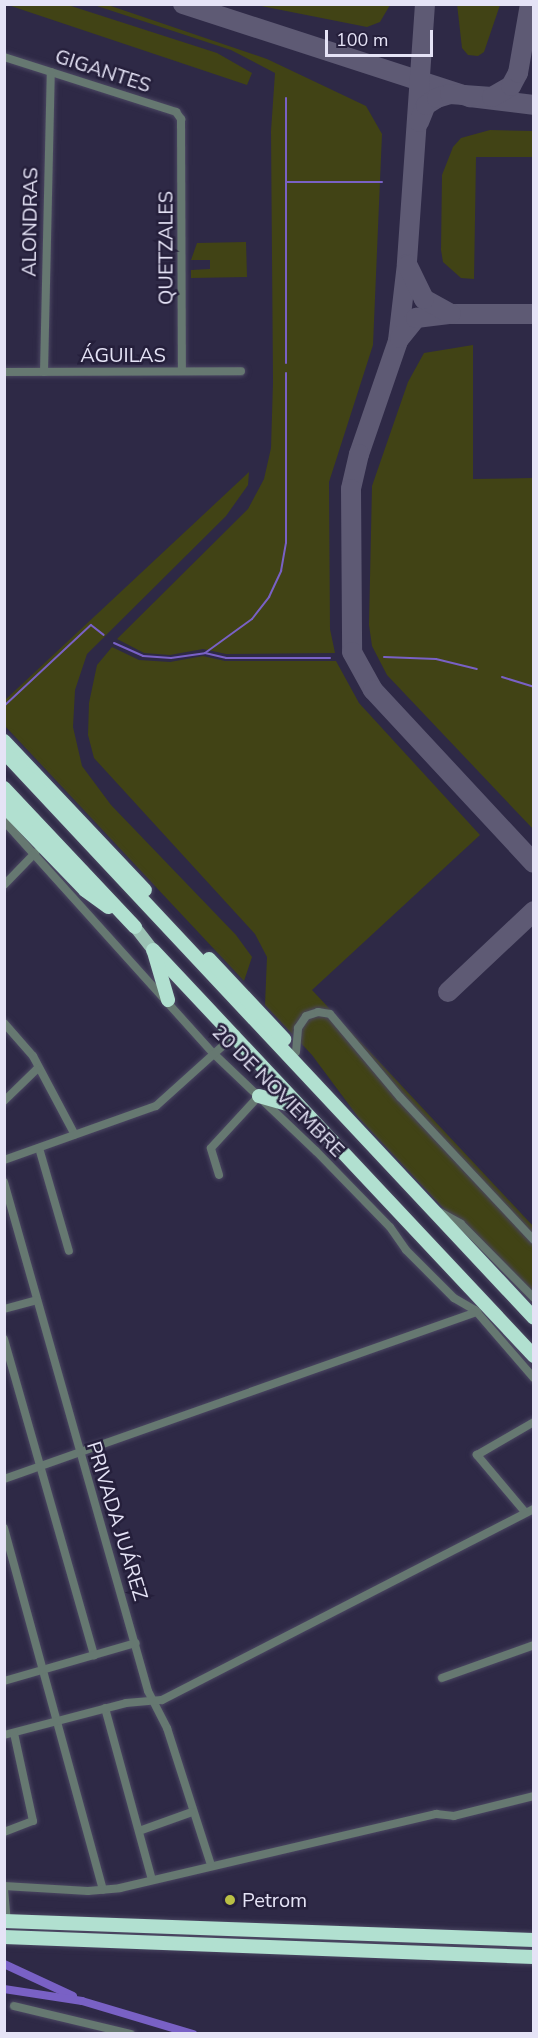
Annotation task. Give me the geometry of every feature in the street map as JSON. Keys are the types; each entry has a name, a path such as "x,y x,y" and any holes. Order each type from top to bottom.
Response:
{"highway":[{"path":"4,741 33,769 296,1052 350,1123"},
{"path":"4,752 512,1296 534,1316"},
{"path":"4,788 135,927"},
{"path":"4,806 85,890 135,927"},
{"path":"153,950 168,1000"},
{"path":"153,950 236,1034 534,1356"},
{"path":"259,1096 290,1105 322,1128"},
{"path":"6,1922 534,1940"},
{"path":"4,1937 534,1957"}],"main road":[{"path":"135,927 153,950"}],"street":[{"name":"GIGANTES","path":"4,57 176,112 183,126"},
{"name":"ALONDRAS","path":"44,372 51,72"},
{"name":"QUETZALES","path":"182,371 183,126"},
{"name":"ÁGUILAS","path":"4,372 241,371"},
{"name":"20 DE NOVIEMBRE","path":"4,821 168,1000 214,1054 390,1227 406,1250 454,1298 477,1312 534,1378"},
{"path":"4,885 35,853"},
{"path":"296,1052 298,1028 306,1016 318,1012 330,1014 400,1097 534,1240"},
{"path":"4,1023 33,1056 75,1135"},
{"path":"5,1157 39,1148 156,1106 236,1034"},
{"path":"4,1101 38,1069"},
{"path":"219,1175 211,1148 259,1096"},
{"path":"39,1148 69,1251"},
{"name":"PRIVADA JUÁREZ","path":"4,1182 79,1455 153,1702 166,1728 211,1865"},
{"path":"430,1208 461,1224 534,1298"},
{"path":"4,1309 37,1300"},
{"path":"4,1479 79,1455 477,1312"},
{"path":"4,1339 94,1655"},
{"path":"525,1512 477,1457 534,1422"},
{"path":"4,1735 105,1708 153,1702 534,1509"},
{"path":"4,1528 59,1722 103,1890"},
{"path":"4,1681 136,1643"},
{"path":"442,1678 534,1645"},
{"path":"105,1708 152,1880"},
{"path":"4,1832 33,1821 14,1733"},
{"path":"6,1922 4,1887 103,1890 534,1796"},
{"path":"139,1831 192,1812"},
{"path":"14,2006 131,2034"}],"shaded area":[{"path":"5,4 68,5 217,53 252,73 247,85"},
{"path":"457,4 500,5 484,52 478,56 468,55 462,48"},
{"path":"94,5 108,5 267,59 366,106 382,134 373,345 329,482 330,629 335,653 226,654 203,649 170,655 144,653 117,639 248,509 264,479 271,448 273,382 271,131 275,73 231,50"},
{"path":"256,5 390,5 380,22 367,27"},
{"path":"490,130 533,131 533,157 476,157 474,279 461,278 443,262 441,250 442,175 453,147 461,138"},
{"path":"246,242 247,277 191,278 191,270 210,269 210,260 191,260 197,243"},
{"path":"473,345 473,479 533,478 533,829 387,675 372,646 369,625 372,486 408,382 424,353"},
{"path":"249,472 248,485 226,516 87,654 75,690 73,727 82,766 111,805 236,935 252,957 244,981 5,726 4,701"},
{"path":"112,647 139,660 170,662 203,656 225,661 336,661 359,703 480,835 312,990 533,1226 533,1304 358,1117 312,1055 265,1005 267,957 255,934 94,758 88,735 89,703 97,665"}],"waterway":[{"path":"286,98 286,363"},
{"path":"286,182 382,182"},
{"path":"205,653 252,619 269,597 281,571 286,543 286,373"},
{"path":"4,706 91,625 104,635"},
{"path":"114,643 143,656 171,658 205,653 226,658 330,658"},
{"path":"384,657 436,659 477,669"},
{"path":"502,677 534,687"},
{"path":"4,1964 73,1996"},
{"path":"4,1989 82,2001 193,2034"}],"taxiway":[{"path":"183,4 470,97 534,105"},
{"path":"425,4 407,264 398,341 359,454 351,489 352,652 373,690 534,863"},
{"path":"419,122 426,105 437,98 450,94 492,97 511,86 518,73 530,4"},
{"path":"400,338 416,318 451,314 424,299 408,266"},
{"path":"451,314 534,314"},
{"path":"448,992 534,911"}],"place":[{"name":"Petrom","path":"230,1900"}]}
